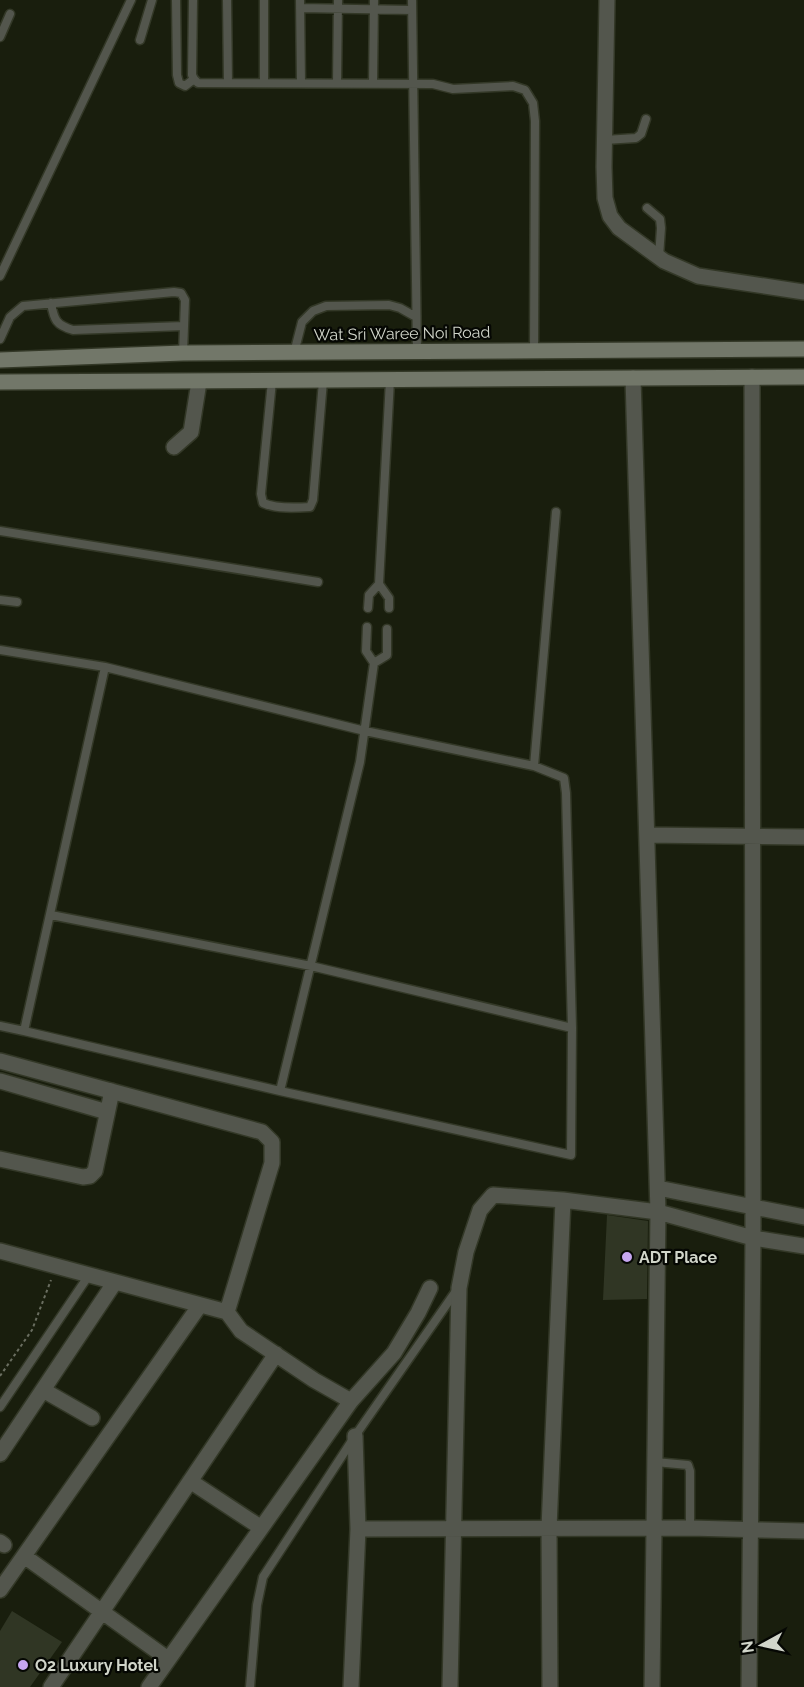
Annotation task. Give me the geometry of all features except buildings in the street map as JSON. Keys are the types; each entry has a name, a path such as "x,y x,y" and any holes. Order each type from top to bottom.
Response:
{"main road":[{"name":"Wat Sri Waree Noi Road","path":"0,360 183,354 804,349"},
{"path":"183,354 192,382"},
{"path":"0,381 192,382 804,377"}],"street":[{"path":"607,0 606,140 603,167 605,198 610,216 619,228 659,258 698,276 804,292"},
{"path":"750,1687 749,1529 753,1238 751,1206 752,377"},
{"path":"633,378 658,1188 652,1687"},
{"path":"174,447 190,432 192,382"},
{"path":"647,835 804,837"},
{"path":"0,1061 262,1132 272,1142 273,1163 227,1312"},
{"path":"0,1081 107,1112"},
{"path":"0,1159 83,1177 90,1176 94,1171 112,1091"},
{"path":"658,1188 804,1217"},
{"path":"450,1687 459,1288 466,1252 480,1210 493,1195 563,1200 658,1212 753,1238 804,1246"},
{"path":"550,1687 549,1528 563,1200"},
{"path":"0,1251 227,1312 241,1331 314,1380 351,1401"},
{"path":"0,1454 115,1282"},
{"path":"149,1687 351,1401 394,1353 430,1288"},
{"path":"0,1590 200,1305"},
{"path":"51,1687 276,1354"},
{"path":"43,1390 92,1418"},
{"path":"351,1687 358,1529 355,1436"},
{"path":"190,1481 261,1527"},
{"path":"358,1529 690,1528 804,1531"},
{"path":"24,1556 168,1659"}],"lane":[{"path":"0,276 131,0"},
{"path":"140,40 152,0"},
{"path":"176,0 179,83 185,86 194,80"},
{"path":"193,0 192,75 194,80"},
{"path":"227,0 228,83"},
{"path":"264,0 264,83"},
{"path":"412,0 417,351"},
{"path":"301,83 300,4 373,5 412,10"},
{"path":"337,83 338,4"},
{"path":"373,5 373,83"},
{"path":"0,37 10,14"},
{"path":"194,80 228,83 413,83 433,84 453,89 513,86 525,90 533,103 535,121 534,350"},
{"path":"606,140 636,138 641,134 646,119"},
{"path":"646,208 660,219 659,258"},
{"path":"0,339 10,317 24,306 181,293 185,300 183,354"},
{"path":"51,303 54,320 60,326 73,330 184,326"},
{"path":"294,353 302,322 313,311 326,306 389,305 416,317"},
{"path":"368,608 369,596 379,584 390,380"},
{"path":"272,381 261,495 263,502 270,506 310,507 313,500 322,381"},
{"path":"534,766 556,512"},
{"path":"0,531 318,582"},
{"path":"379,584 389,598 389,608"},
{"path":"0,600 17,602"},
{"path":"280,1091 360,762 374,663 366,651 367,627"},
{"path":"374,663 387,655 387,629"},
{"path":"0,650 105,667 365,731 534,766 564,778 572,1028 571,1155 0,1026"},
{"path":"24,1030 105,667"},
{"path":"51,915 311,966 572,1028"},
{"path":"0,1407 88,1275"},
{"path":"250,1687 257,1605 263,1577 355,1436 459,1288"},
{"path":"655,1462 688,1465 690,1471 690,1528"}],"path":[{"path":"0,1376 32,1330 57,1266"}],"place":[{"name":"ADT Place","path":"627,1257"},
{"name":"O2 Luxury Hotel","path":"23,1665"}]}
